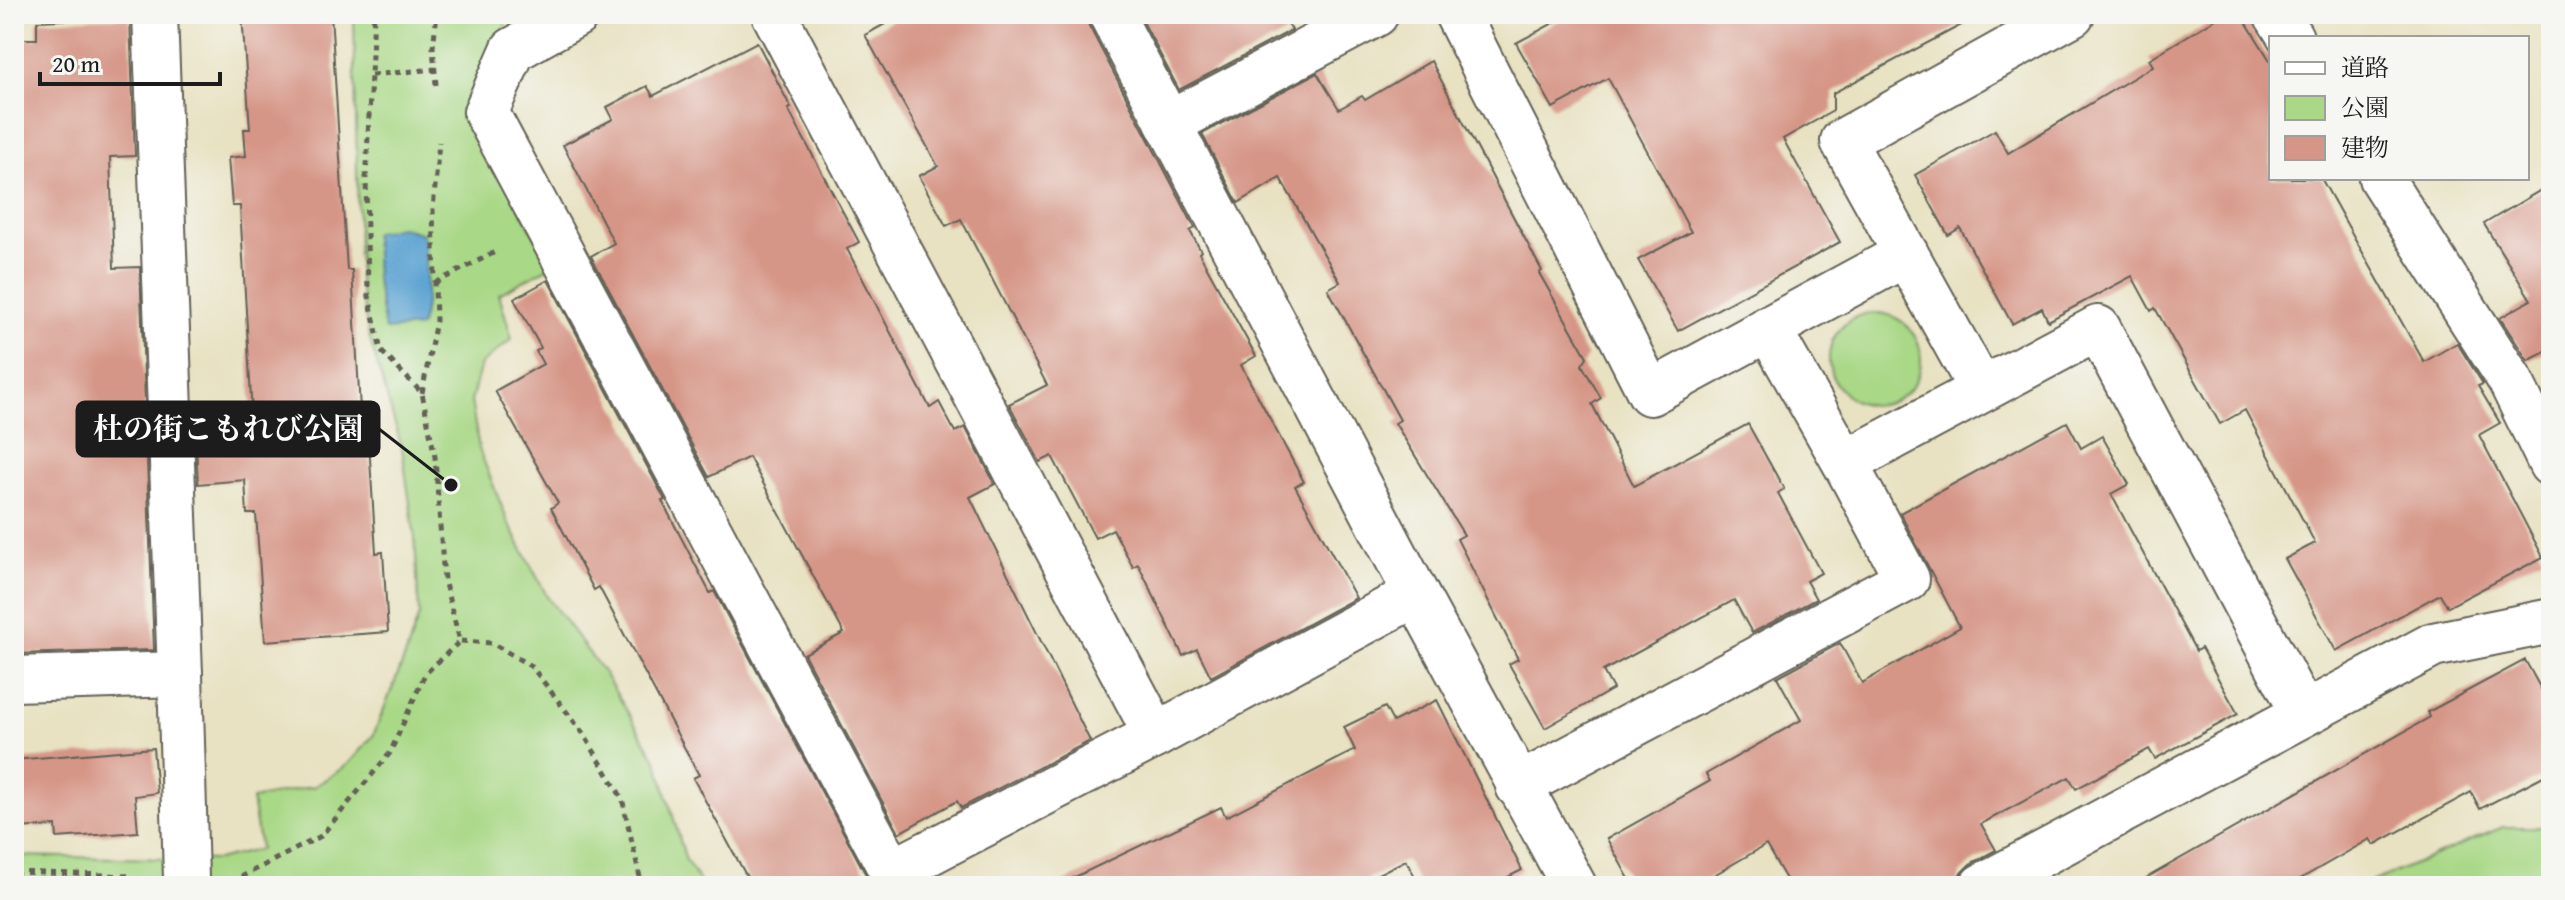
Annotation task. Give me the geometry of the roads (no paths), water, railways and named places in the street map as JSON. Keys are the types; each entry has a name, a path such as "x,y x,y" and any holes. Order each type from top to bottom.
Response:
{"street":[{"path":"155,14 186,878"},
{"path":"577,14 513,50 486,112 892,872 1156,735 1416,594"},
{"path":"774,14 1156,735"},
{"path":"1111,14 1416,594 1574,886"},
{"path":"1168,124 1376,14"},
{"path":"1457,14 1650,393 1906,254"},
{"path":"1981,389 1843,141 2072,14"},
{"path":"2276,14 2290,36"},
{"path":"2382,180 2510,380 2551,464"},
{"path":"1518,786 1907,579 1768,328"},
{"path":"1845,463 2098,328 2303,713"},
{"path":"1982,886 2433,645 2551,621"},
{"path":"14,679 180,674"}],"water":[{"path":"400,227 423,234 425,304 420,327 385,330 376,280 374,233"}],"place":[{"name":"杜の街こもれび公園","path":"451,485"}]}
